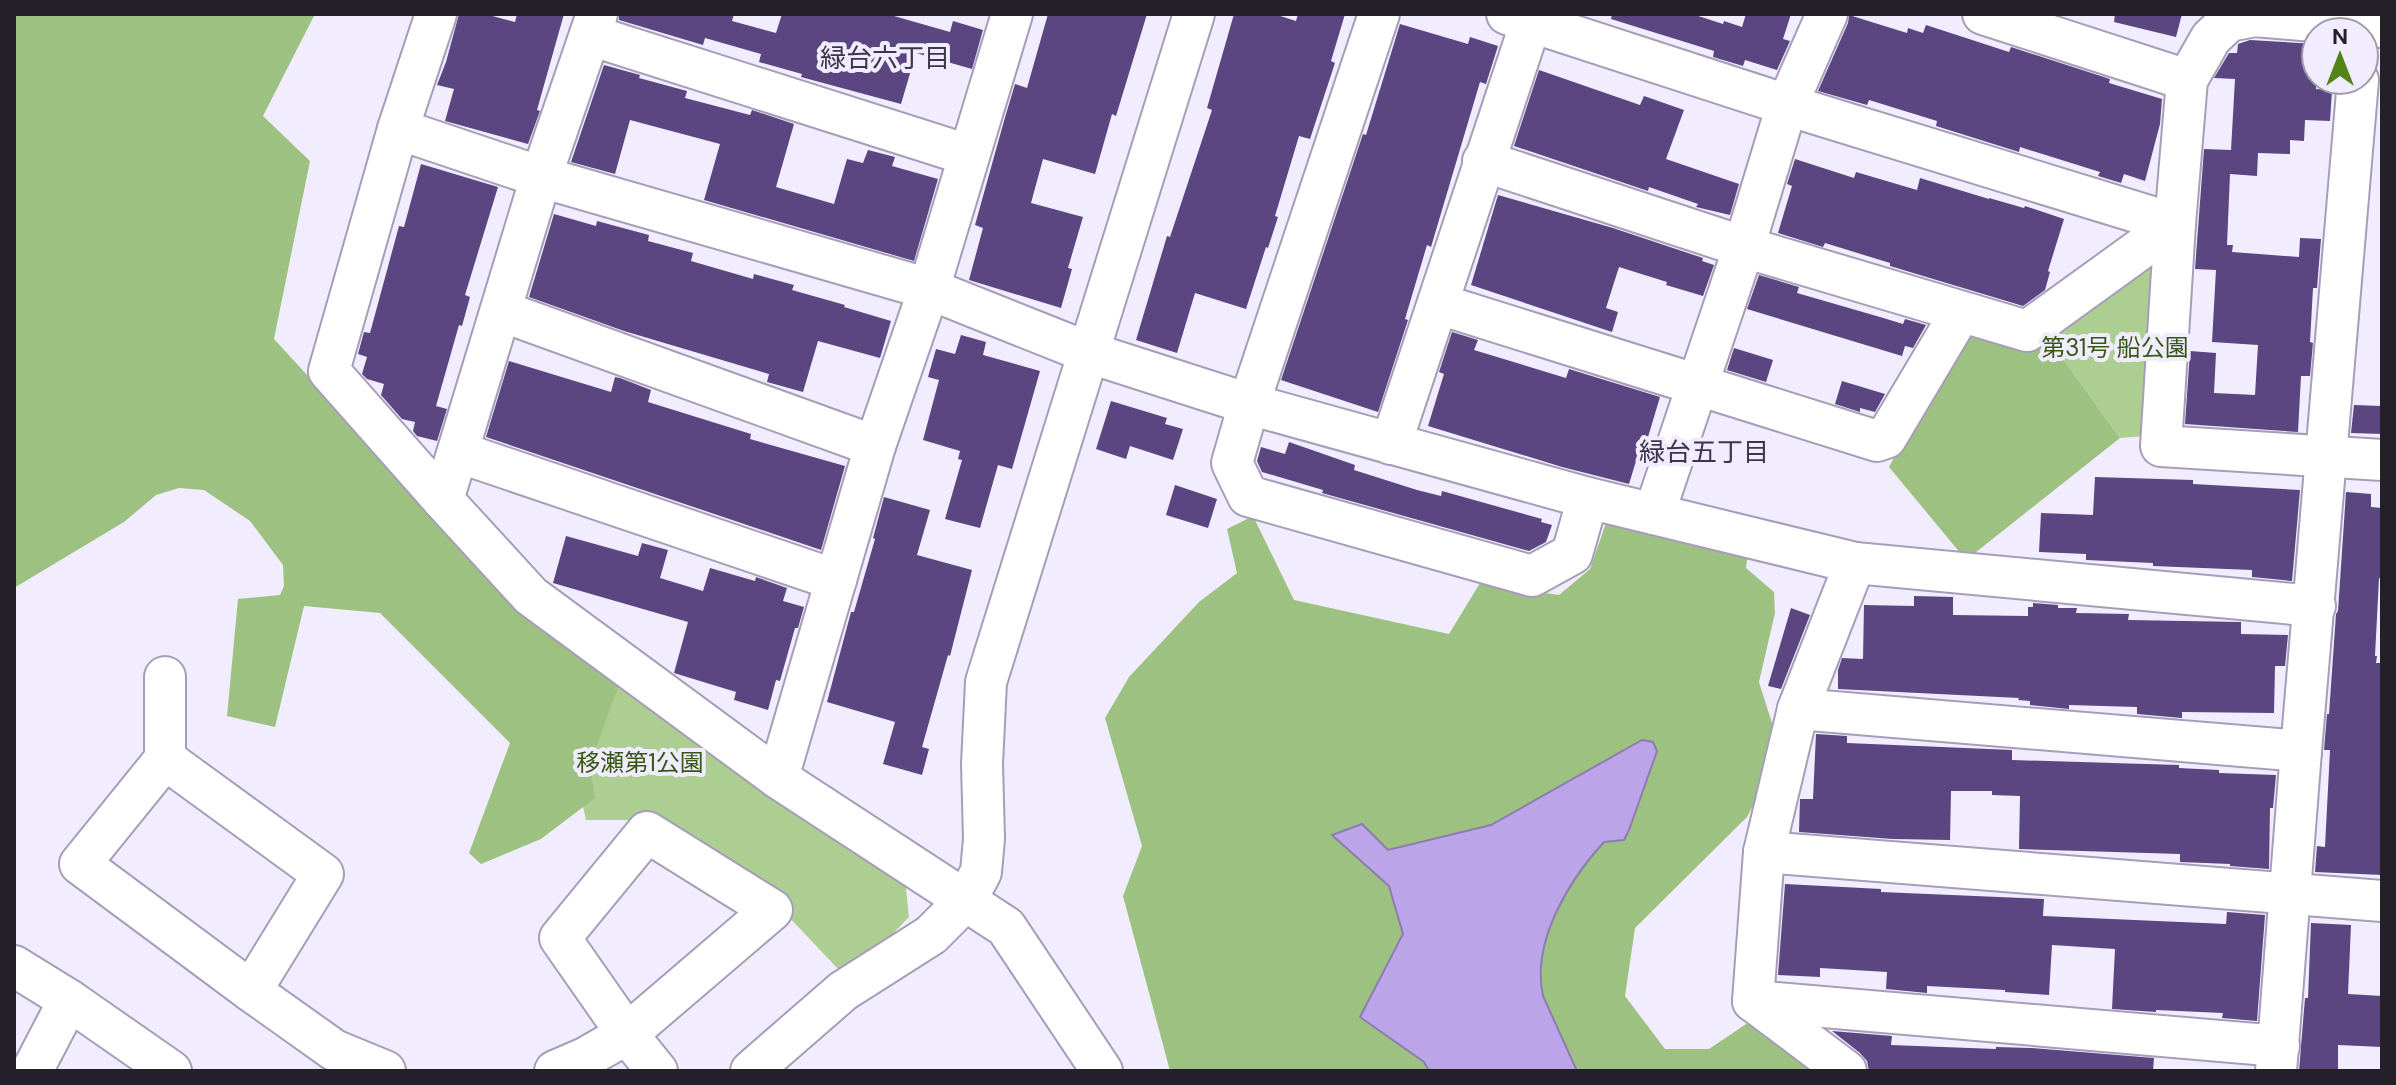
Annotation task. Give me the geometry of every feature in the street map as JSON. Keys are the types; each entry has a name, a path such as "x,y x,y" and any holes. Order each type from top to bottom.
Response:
{"street":[{"path":"436,14 398,129 329,371 531,596 778,778 1006,927 1102,1071"},
{"path":"751,1071 843,991 931,935 966,900 981,872 986,682 1194,14"},
{"path":"1379,14 1232,463 1248,496 1532,576 1572,554 1588,498"},
{"path":"1654,514 1744,247 1787,105 1827,14"},
{"path":"1983,14 2187,80"},
{"path":"778,778 875,446 929,289 1005,16"},
{"path":"2300,20 2255,16 2229,21 2211,38 2187,80 2161,446 2382,460"},
{"path":"1391,444 1483,161 1519,18 1787,105 2175,224"},
{"path":"443,500 541,177 593,25 968,155"},
{"path":"1753,1001 2278,1059 2357,96"},
{"path":"398,129 541,177 929,289 1087,352 1249,404 1588,498 1855,563 2315,606"},
{"path":"1483,161 1744,247 2027,331 2175,224"},
{"path":"1439,304 1877,441 1886,438 1961,312"},
{"path":"501,311 875,446"},
{"path":"458,452 836,580"},
{"path":"1753,1001 1764,852 1798,709 1855,563"},
{"path":"165,677 165,759 80,864 251,991 328,1060 385,1071"},
{"path":"1798,709 2301,751"},
{"path":"165,759 323,874 251,991"},
{"path":"555,1071 627,1034 772,910 647,832 560,938 627,1034 657,1071"},
{"path":"1764,852 2382,901"},
{"path":"14,966 171,1071"},
{"path":"32,1071 69,1000"},
{"path":"1753,1001 1846,1071"}],"green space":[{"path":"14,14 315,14 263,116 310,161 274,339 539,627 618,687 590,765 595,798 541,839 481,864 469,853 510,743 380,613 304,606 275,727 227,716 238,599 280,595 284,586 283,565 250,521 204,490 179,488 156,495 124,522 14,588"},
{"name":"第31号 船公園","path":"2161,259 2145,436 2120,438 2048,338"},
{"path":"1960,334 2048,338 2120,438 1966,560 1889,467"},
{"path":"1253,516 1294,600 1449,634 1480,583 1559,595 1590,569 1607,520 1748,553 1746,568 1774,592 1775,613 1759,682 1777,739 1772,769 1747,817 1635,928 1625,996 1665,1049 1709,1049 1752,1020 1811,1071 1577,1071 1543,996 1543,954 1556,913 1578,874 1604,842 1624,840 1642,740 1491,825 1388,850 1362,824 1333,836 1389,886 1403,934 1361,1017 1424,1062 1429,1071 1170,1071 1123,896 1142,846 1105,718 1129,677 1199,602 1237,573 1227,529"},
{"name":"移瀬第1公園","path":"612,675 905,879 909,917 880,947 839,970 785,913 639,820 586,820 576,775 589,714"}],"shaded area":[{"path":"1642,740 1653,742 1657,751 1629,830 1624,840 1604,842 1578,874 1556,913 1543,954 1543,996 1577,1071 1429,1071 1424,1062 1360,1017 1403,934 1389,886 1332,835 1362,824 1388,850 1491,825"}],"building":[{"path":"459,14 485,14 515,22 517,14 564,14 537,110 540,111 528,144 445,121 454,89 437,85"},
{"path":"619,14 734,14 732,21 776,33 782,14 887,14 950,32 953,21 983,30 972,69 916,53 901,104 801,77 802,74 759,62 761,54 705,38 703,45 619,20"},
{"path":"1048,14 1147,14 1095,174 1043,159 1031,203 1083,217 1068,268 1072,269 1061,308 969,280 983,228 975,225 1004,121 1015,84 1027,88"},
{"path":"1234,14 1274,14 1296,21 1298,14 1345,14 1331,61 1335,63 1310,139 1299,136 1275,216 1278,217 1246,309 1195,293 1177,353 1136,340 1167,236 1170,237 1212,110 1207,108"},
{"path":"1612,14 1692,14 1742,27 1746,14 1791,14 1783,39 1790,41 1777,70 1745,60 1743,66 1713,57 1714,51 1611,19"},
{"path":"2115,14 2182,14 2176,37 2114,22"},
{"path":"1849,15 1907,33 1908,28 1923,33 1926,25 2009,52 2011,47 2162,99 2160,124 2145,181 2124,174 2121,183 2098,176 2100,172 2020,147 2019,152 1936,126 1937,121 1869,100 1867,105 1818,91"},
{"path":"1400,24 1468,44 1470,37 1498,46 1486,84 1480,82 1431,247 1427,245 1405,319 1408,320 1378,412 1281,380 1363,134 1366,135"},
{"path":"2250,40 2300,43 2300,96 2332,96 2330,121 2305,120 2304,141 2290,140 2290,154 2258,153 2257,176 2230,174 2227,245 2233,245 2232,252 2299,257 2300,238 2321,239 2317,288 2313,288 2310,376 2301,376 2298,432 2185,424 2190,351 2216,353 2214,393 2255,395 2258,345 2212,342 2216,270 2195,269 2204,149 2231,150 2235,79 2214,78 2229,53 2237,53 2238,44"},
{"path":"604,65 687,91 685,98 750,115 752,110 794,124 776,187 834,204 847,159 863,163 868,150 895,157 892,166 938,179 914,261 704,200 720,144 630,120 615,174 571,162"},
{"path":"1539,70 1640,105 1644,96 1684,110 1666,159 1739,184 1730,215 1696,207 1698,204 1649,187 1648,191 1514,146"},
{"path":"1795,159 1854,178 1856,172 1917,190 1920,178 2064,219 2045,290 2023,306 1825,243 1823,247 1778,233 1792,186 1787,184"},
{"path":"421,164 498,187 465,295 470,297 462,326 459,325 436,406 447,409 437,441 417,436 413,431 415,422 402,419 381,395 384,384 367,379 362,374 367,357 358,354 364,332 370,333 399,226 404,227"},
{"path":"1498,195 1703,258 1702,261 1714,265 1703,296 1619,267 1606,308 1618,312 1612,332 1471,285"},
{"path":"554,214 596,226 597,221 649,235 648,241 693,253 691,261 753,279 754,274 794,285 792,290 891,321 880,358 818,341 803,392 767,382 769,374 624,331 529,297"},
{"path":"1759,275 1799,287 1797,293 1903,324 1905,319 1926,325 1913,348 1905,346 1902,356 1747,309"},
{"path":"1452,332 1478,340 1474,350 1566,378 1569,369 1660,397 1629,484 1428,426 1444,374 1439,372"},
{"path":"961,335 986,342 983,355 1040,371 1012,469 998,465 980,528 945,519 962,460 958,459 960,451 923,440 939,380 928,377 936,349 955,354"},
{"path":"1734,348 1773,360 1766,382 1727,370"},
{"path":"509,361 611,392 615,377 620,378 651,390 648,402 751,434 750,439 845,466 821,550 486,437"},
{"path":"1842,381 1885,394 1875,412 1860,408 1860,412 1835,404"},
{"path":"1111,401 1167,418 1165,424 1183,429 1173,460 1130,446 1126,459 1096,449"},
{"path":"2354,405 2382,406 2382,434 2351,433"},
{"path":"1289,442 1355,465 1354,470 1417,490 1441,496 1442,491 1542,519 1541,522 1552,525 1546,542 1529,551 1322,493 1323,490 1262,472 1257,461 1261,447 1285,454"},
{"path":"2095,477 2193,480 2193,484 2300,490 2292,581 2252,577 2252,570 2153,566 2153,563 2086,560 2086,554 2039,552 2041,513 2093,515"},
{"path":"1175,485 1217,499 1208,528 1166,515"},
{"path":"2346,492 2371,494 2371,507 2382,508 2382,579 2379,578 2375,656 2376,663 2382,663 2382,875 2315,872 2317,846 2325,847 2330,750 2324,750"},
{"path":"884,497 930,510 917,555 972,570 922,747 929,749 922,775 883,764 895,722 827,702 851,612 854,612 875,539"},
{"path":"566,536 638,556 642,543 668,550 660,578 703,591 710,568 755,581 756,577 787,588 783,601 804,607 768,710 734,700 736,692 674,673 688,622 553,583"},
{"path":"1914,596 1953,597 1953,615 2028,616 2028,607 2033,607 2033,603 2077,608 2076,613 2129,614 2128,620 2241,622 2241,634 2288,635 2285,666 2275,666 2274,713 2182,712 2182,718 2137,714 2137,707 2069,705 2069,709 2030,705 2030,701 2019,698 1838,689 1838,670 1842,658 1863,659 1864,605 1914,606"},
{"path":"1791,608 1810,615 1781,689 1768,686"},
{"path":"1816,734 1847,736 1847,743 2012,750 2012,760 2179,765 2179,768 2219,770 2219,773 2276,775 2273,808 2270,808 2269,869 2180,862 2180,854 2019,849 2020,796 1992,795 1992,791 1951,791 1950,840 1799,832 1800,799 1813,799"},
{"path":"1785,884 1881,889 1881,892 2044,899 2043,916 2226,924 2227,912 2265,915 2257,1021 2222,1018 2223,1013 2112,1009 2115,949 2052,945 2049,995 1927,986 1927,993 1886,989 1887,972 1820,968 1820,977 1778,975"},
{"path":"2311,923 2351,925 2348,994 2382,996 2382,1047 2338,1045 2338,1071 2299,1071 2305,998 2308,998"},
{"path":"1832,1031 1892,1036 1891,1045 2031,1048 2154,1058 2153,1071 1869,1071 1867,1061 1860,1053"}],"district":[{"name":"緑台六丁目","path":"885,58"},
{"name":"緑台五丁目","path":"1704,452"}]}
